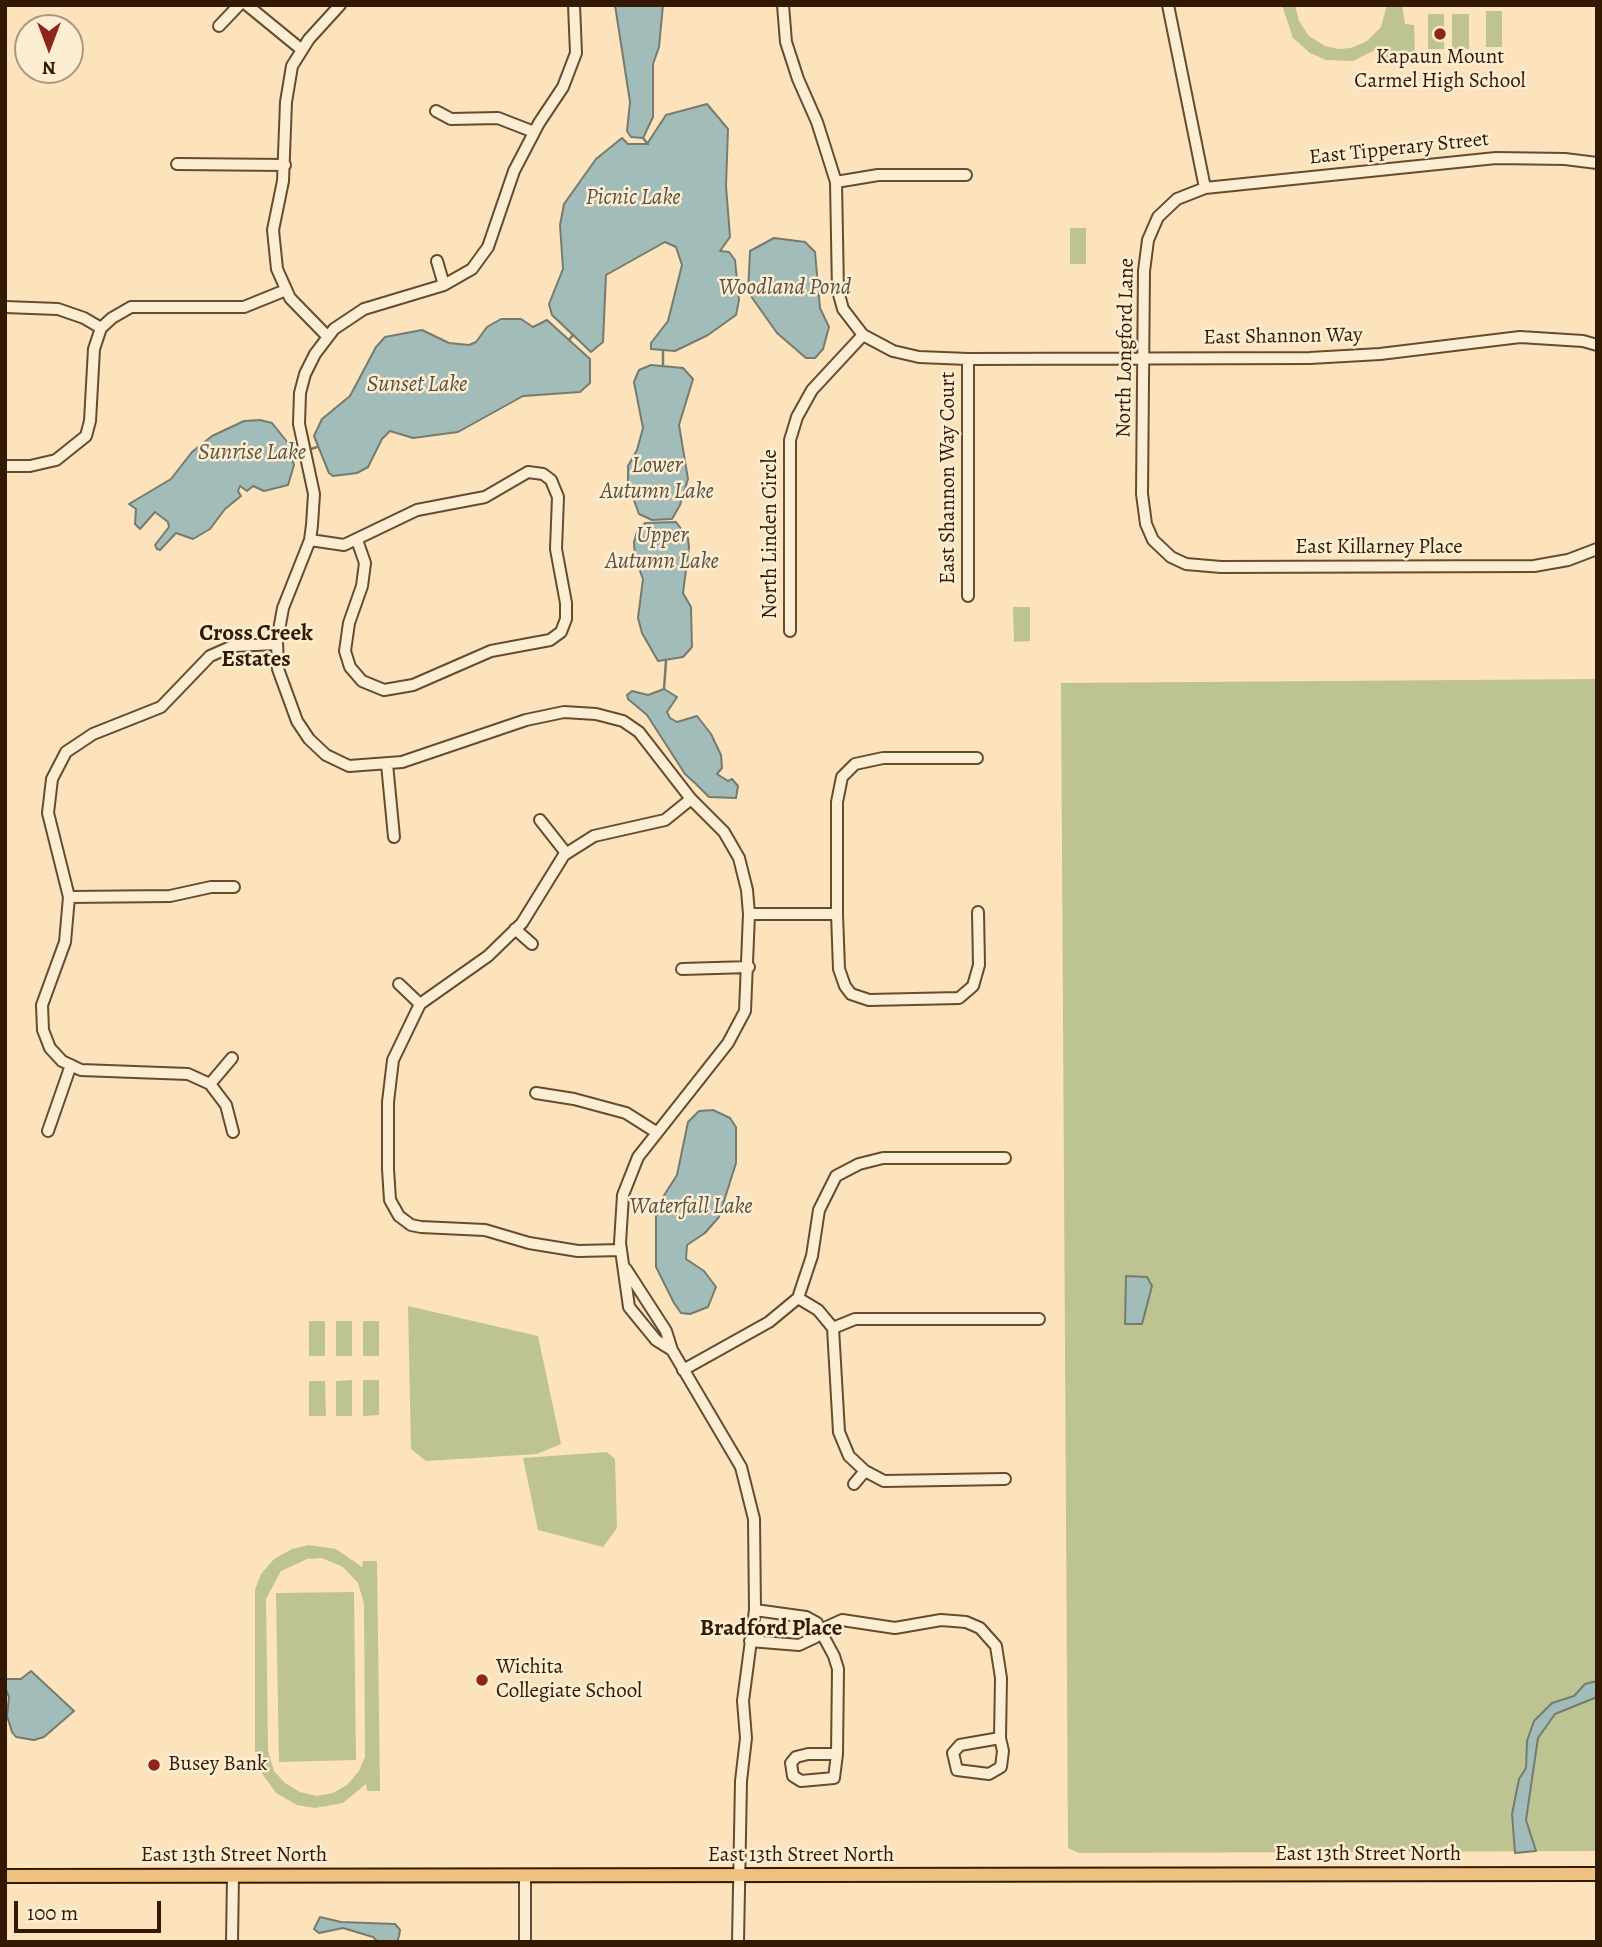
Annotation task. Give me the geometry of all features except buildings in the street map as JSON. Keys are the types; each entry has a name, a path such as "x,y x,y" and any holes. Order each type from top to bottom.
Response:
{"main road":[{"name":"East 13th Street North","path":"5,1875 1597,1874"}],"street":[{"path":"219,26 239,5"},
{"path":"247,5 302,50"},
{"path":"328,337 309,321 286,290 278,269 274,230 285,165 286,102 292,66 340,5"},
{"path":"574,5 576,53 563,87 534,132 514,171 488,247 472,269 444,285 363,309 328,337 306,374 300,393 299,424 311,478 314,508 310,540 283,608 277,644 278,669 285,693 309,739 326,755 349,766 387,764 441,751 526,720 564,712 596,714 623,721 639,732 691,799 724,832 739,858 747,890 749,967 745,1011 728,1043 638,1157 623,1195 621,1250 626,1269 625,1290 629,1307 656,1340 672,1350"},
{"path":"783,5 786,42 830,158 836,182 838,291 843,309 863,335"},
{"path":"1168,5 1205,188"},
{"path":"436,111 451,119 498,118 534,132"},
{"name":"East Tipperary Street","path":"1205,188 1496,158 1597,163"},
{"path":"177,164 285,165"},
{"path":"836,182 878,175 966,175"},
{"name":"North Longford Lane","path":"1163,551 1153,540 1146,524 1142,494 1144,271 1148,240 1158,217 1177,199 1205,188"},
{"path":"437,261 444,285"},
{"path":"5,466 30,466 56,460 86,436 90,421 94,349 101,328 131,307 244,307 286,290"},
{"path":"5,307 58,309 84,318 101,328"},
{"name":"East Shannon Way","path":"863,335 893,351 919,357 968,359 1380,355 1520,337 1583,341 1597,345"},
{"name":"North Linden Circle","path":"790,631 790,440 797,416 812,390 863,335"},
{"name":"East Shannon Way Court","path":"968,359 968,596"},
{"path":"310,540 344,545 417,510 485,497 528,472 543,474 551,481 558,498 556,549 566,603 566,619 561,632 550,640 491,651 413,685 384,690 362,681 350,667 345,651 349,623 362,586 365,563 357,540"},
{"name":"East Killarney Place","path":"1163,551 1186,565 1221,567 1534,566 1567,560 1597,549"},
{"path":"233,1132 226,1105 210,1084 188,1074 96,1072 71,1065 50,1048 43,1030 42,1005 65,942 69,897 48,813 52,779 66,752 93,734 161,707 210,656 233,646 277,644"},
{"path":"977,758 883,758 855,764 842,777 837,802 839,969 851,993 869,1000 930,1001 959,998 973,986 979,965 978,912"},
{"path":"387,764 394,837"},
{"path":"621,1250 578,1251 529,1243 485,1230 421,1227 411,1225 399,1216 390,1200 390,1088 393,1060 420,1004 488,956 515,929 566,853 594,836 665,820 691,799"},
{"path":"540,820 566,853"},
{"path":"69,897 170,896 211,887 234,887"},
{"path":"749,914 837,914"},
{"path":"515,929 532,944"},
{"path":"682,969 749,967"},
{"path":"399,984 420,1004"},
{"path":"210,1084 232,1058"},
{"path":"48,1131 71,1065"},
{"path":"536,1093 574,1099 626,1113 656,1132"},
{"path":"683,1370 769,1322 798,1298 812,1256 819,1210 836,1177 859,1164 883,1158 1005,1158"},
{"path":"825,1167 836,1177"},
{"path":"626,1269 666,1331 683,1370 741,1467 754,1519 755,1610 743,1701 746,1738 741,1781 738,1942"},
{"path":"798,1298 818,1310 833,1328 839,1432 849,1456 865,1471 884,1480 1005,1479"},
{"path":"833,1328 855,1319 1039,1319"},
{"path":"854,1484 865,1471"},
{"path":"755,1610 806,1618 817,1623 838,1669 837,1754"},
{"path":"750,1641 799,1644 816,1637 820,1630 842,1620 895,1628 941,1620 966,1622 979,1628 996,1646 1001,1678 1000,1738 1003,1751 1001,1767 989,1774 957,1770 953,1753 960,1745 1000,1738"},
{"path":"232,1942 233,1875"},
{"path":"524,1875 524,1942"}],"green space":[{"path":"1282,5 1295,5 1299,21 1309,36 1325,46 1338,49 1351,48 1367,41 1381,27 1387,5 1402,5 1405,24 1414,25 1415,54 1383,58 1381,47 1353,61 1326,60 1310,53 1293,38"},
{"path":"1486,11 1502,11 1502,47 1486,47"},
{"path":"1428,14 1444,14 1444,49 1428,49"},
{"path":"1452,14 1469,14 1469,49 1452,49"},
{"path":"1070,228 1086,228 1086,264 1070,264"},
{"path":"1013,607 1030,607 1030,641 1014,642"},
{"path":"1597,679 1597,1851 1079,1853 1068,1848 1061,683"},
{"path":"408,1306 538,1336 561,1444 537,1454 426,1461 411,1449"},
{"path":"309,1321 325,1321 325,1356 309,1356"},
{"path":"336,1321 352,1321 352,1356 336,1356"},
{"path":"363,1321 379,1321 379,1356 363,1356"},
{"path":"352,1380 352,1416 336,1416 336,1381"},
{"path":"363,1380 379,1380 379,1415 363,1416"},
{"path":"309,1381 325,1381 326,1416 309,1416"},
{"path":"607,1452 615,1459 617,1528 603,1547 538,1530 523,1458"},
{"path":"309,1545 336,1549 362,1567 363,1561 377,1561 380,1791 367,1791 366,1784 343,1803 315,1808 297,1805 276,1793 261,1772 255,1750 255,1590 261,1574 274,1559 292,1549","holes":["322,1558 343,1567 358,1583 364,1604 365,1757 359,1771 347,1785 333,1793 317,1796 300,1792 285,1783 274,1771 268,1751 266,1599 281,1571 307,1559"]},
{"path":"354,1592 356,1760 279,1762 276,1593"}],"water":[{"path":"615,5 663,5 659,47 653,64 653,117 643,138 631,137 627,131 630,102"},
{"name":"Picnic Lake","path":"707,104 728,129 726,186 730,237 720,251 729,252 735,260 739,300 736,315 708,335 675,351 651,349 651,343 668,321 682,265 676,247 665,242 606,275 603,342 591,352 552,315 549,304 563,269 560,225 564,204 596,159 622,138 628,144 647,144 666,115"},
{"name":"Woodland Pond","path":"774,238 805,242 815,252 820,308 829,327 823,349 815,358 806,358 777,333 748,292 750,251"},
{"name":"Sunset Lake","path":"501,319 521,319 533,327 547,320 590,359 590,383 580,392 523,396 458,432 413,438 390,431 382,439 368,467 357,473 333,476 329,473 314,436 322,419 350,396 376,347 385,337 422,330 449,343 469,345 476,342 487,327"},
{"name":"Lower Autumn Lake","path":"651,365 683,368 693,379 679,425 688,479 680,505 672,519 652,520 639,514 628,484 628,466 637,450 643,428 634,382 639,370"},
{"name":"Sunrise Lake","path":"260,420 272,423 288,443 294,465 288,485 264,491 253,486 247,491 240,486 238,491 241,496 225,509 210,529 193,539 176,533 160,550 157,549 155,545 169,527 168,522 155,512 140,529 135,524 136,509 129,504 171,479 192,452 212,436 244,421"},
{"name":"Upper Autumn Lake","path":"676,522 688,538 683,593 691,607 692,647 683,657 658,661 642,633 638,618 643,579 635,558 634,542 637,532 645,523"},
{"path":"664,689 677,697 667,712 670,718 677,722 697,716 711,734 721,755 722,768 717,774 728,781 732,779 738,786 736,798 709,797 685,774 647,715 628,699 627,695 632,691 648,695"},
{"name":"Waterfall Lake","path":"713,1110 730,1118 736,1127 736,1163 719,1217 705,1233 687,1245 686,1259 704,1271 716,1287 708,1307 690,1314 681,1313 656,1267 656,1208 677,1175 688,1122 699,1111"},
{"path":"1126,1276 1147,1277 1152,1286 1142,1324 1125,1324"},
{"path":"31,1671 74,1711 44,1737 34,1740 16,1737 12,1732 7,1716 9,1697 5,1688 5,1679 21,1679"},
{"path":"1597,1681 1597,1697 1555,1714 1538,1738 1526,1820 1536,1851 1515,1853 1512,1814 1519,1779 1526,1768 1527,1741 1534,1721 1552,1703 1574,1696 1585,1684"},
{"path":"320,1917 341,1922 395,1924 400,1930 399,1936 397,1942 378,1942 373,1937 343,1928 319,1933 314,1929"}],"waterway":[{"path":"643,138 648,144"},
{"path":"738,285 747,285"},
{"path":"569,340 573,335"},
{"path":"663,350 663,366"},
{"path":"308,450 317,447"},
{"path":"291,454 301,451"},
{"path":"664,689 666,661"}],"place":[{"name":"Kapaun Mount Carmel High School","path":"1440,34"},
{"name":"Wichita Collegiate School","path":"482,1680"},
{"name":"Busey Bank","path":"154,1765"}],"district":[{"name":"Cross Creek Estates","path":"256,647"},
{"name":"Bradford Place","path":"771,1629"}]}
